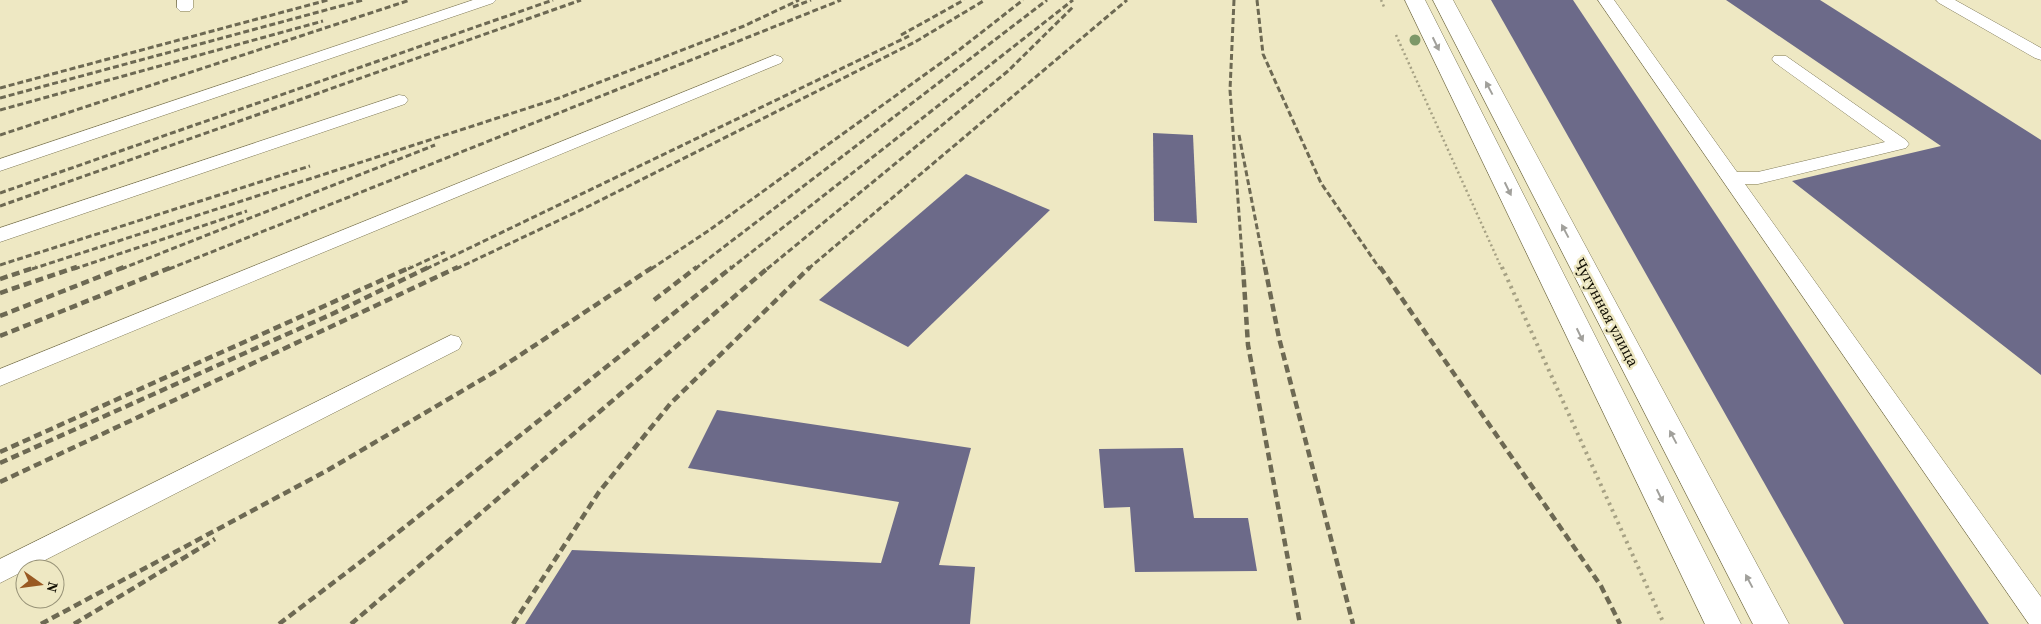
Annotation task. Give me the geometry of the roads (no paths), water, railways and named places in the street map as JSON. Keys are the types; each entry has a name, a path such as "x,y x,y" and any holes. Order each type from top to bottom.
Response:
{"street":[{"name":"Чугунная улица","path":"1414,0 1723,624"},
{"name":"Чугунная улица","path":"1443,0 1771,624"}],"lane":[{"path":"0,166 488,0"},
{"path":"1606,0 2041,619"},
{"path":"1944,0 2041,55"},
{"path":"1731,178 1758,178 1900,144 1780,59"},
{"path":"0,378 775,60"},
{"path":"0,234 399,100"},
{"path":"0,572 451,343"}],"railway":[{"path":"0,88 328,0"},
{"path":"0,98 363,0"},
{"path":"0,135 410,0"},
{"path":"0,193 553,0"},
{"path":"0,206 581,0"},
{"path":"32,269 559,98 744,26 799,0"},
{"path":"793,7 811,0"},
{"path":"169,269 841,0"},
{"path":"901,35 964,0"},
{"path":"456,269 585,208 915,42 985,0"},
{"path":"651,269 708,231 959,50 1023,0"},
{"path":"695,269 1047,0"},
{"path":"730,269 1073,0"},
{"path":"808,269 1127,0"},
{"path":"1234,0 1230,90 1243,269"},
{"path":"1257,0 1263,54 1321,183 1380,269"},
{"path":"767,269 1008,71 1073,7"},
{"path":"0,110 323,21"},
{"path":"426,269 909,36"},
{"path":"1239,135 1265,269"},
{"path":"121,269 435,145"},
{"path":"0,265 310,166"},
{"path":"74,269 247,211"},
{"path":"408,269 445,252"},
{"path":"0,279 36,267"},
{"path":"0,293 77,267"},
{"path":"0,316 124,267"},
{"path":"0,336 172,267"},
{"path":"0,452 411,267"},
{"path":"0,463 332,314 429,267"},
{"path":"0,482 458,267"},
{"path":"41,624 328,470 496,371 653,267"},
{"path":"654,300 697,267"},
{"path":"279,624 367,557 732,267"},
{"path":"351,624 769,267"},
{"path":"513,624 599,492 670,404 810,267"},
{"path":"1243,267 1248,345 1300,624"},
{"path":"1265,267 1279,338 1353,624"},
{"path":"1380,267 1601,586 1620,624"},
{"path":"74,624 215,539"}]}
